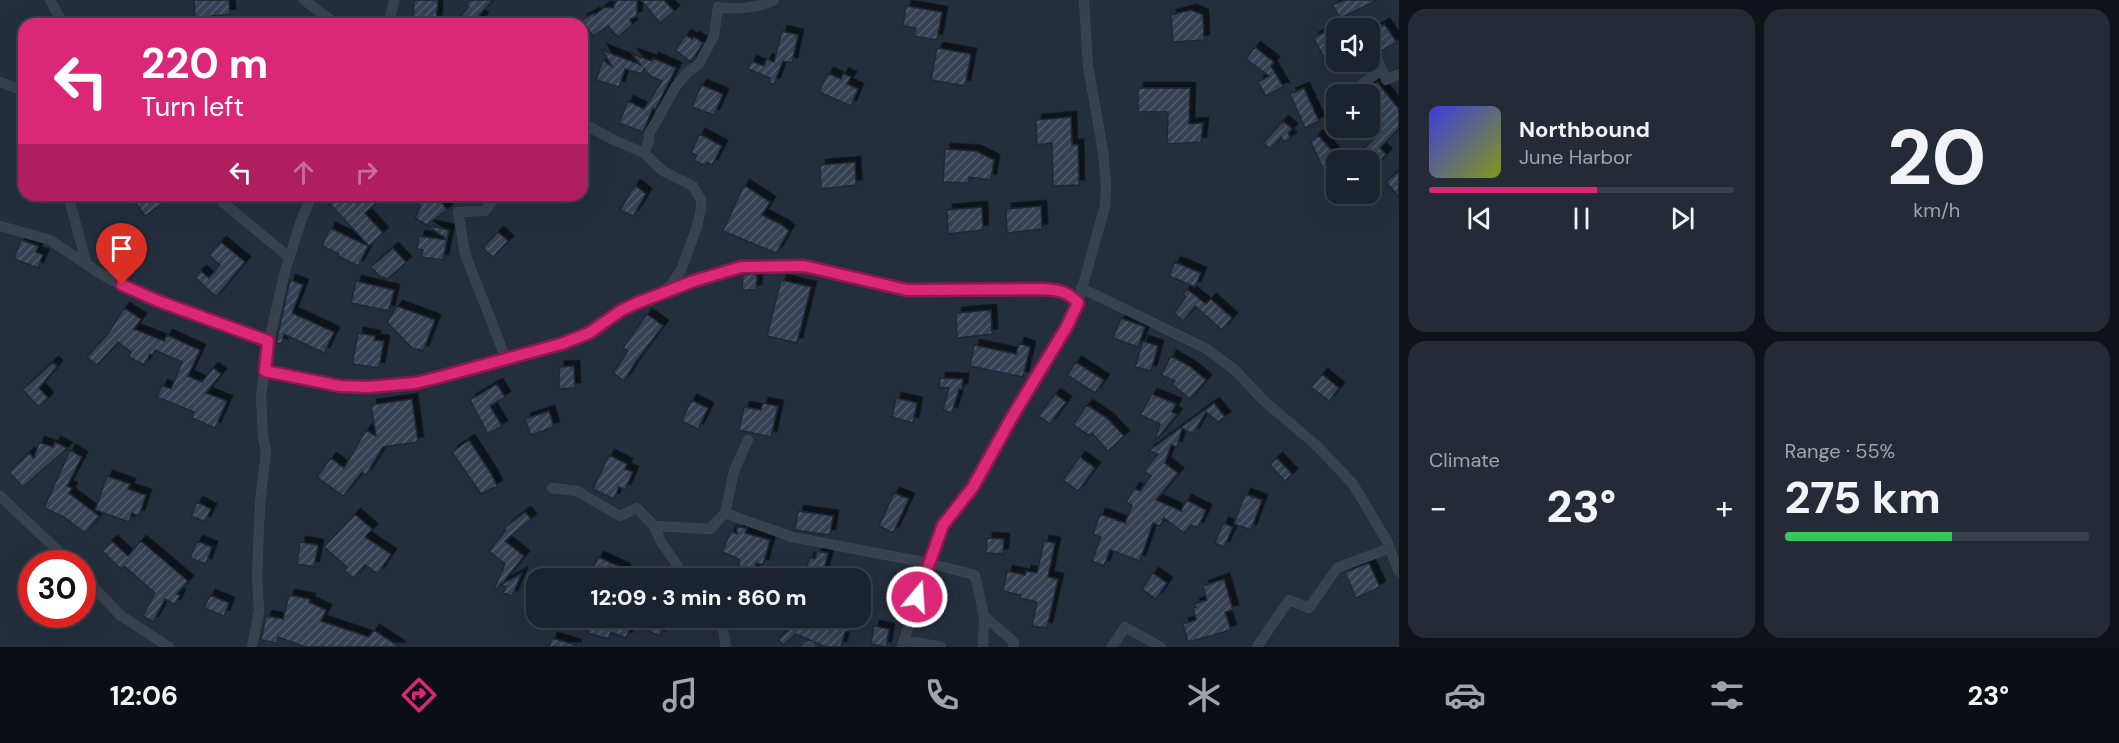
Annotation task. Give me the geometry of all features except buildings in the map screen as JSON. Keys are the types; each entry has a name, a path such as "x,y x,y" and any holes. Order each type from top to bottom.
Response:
{"street":[{"path":"50,0 59,18"},
{"path":"304,0 328,18"},
{"path":"390,18 394,0"},
{"path":"644,153 650,141 649,134 653,124 669,97 688,72 699,64 714,36 716,3 742,8 767,4 774,0"},
{"path":"941,647 903,643 928,563 943,525 973,487 1066,328 1078,303 1105,206 1103,151 1088,66 1084,0"},
{"path":"1380,66 1386,80 1399,74"},
{"path":"1362,84 1382,70"},
{"path":"0,82 18,89"},
{"path":"588,126 644,153 663,171 693,186 699,193 702,208 681,270 671,285 656,295"},
{"path":"70,201 87,265"},
{"path":"221,201 289,257"},
{"path":"252,647 259,611 257,576 260,503 266,453 261,396 268,341 289,257 310,201"},
{"path":"492,201 484,211 458,212 465,254 506,360"},
{"path":"0,226 50,240 87,265 158,301 268,341"},
{"path":"265,371 340,386 368,387 415,383 561,344 589,333 622,310 656,295 741,267 790,266 824,269 907,290 1060,290 1067,292 1078,303"},
{"path":"1081,288 1207,349 1236,372 1263,400 1316,445 1353,484 1390,548 1399,572"},
{"path":"654,526 710,529 725,513 734,471 748,440"},
{"path":"552,488 577,491 620,516 637,508 654,526 661,542 679,568"},
{"path":"0,496 57,550"},
{"path":"725,513 792,537 975,574 984,616 983,647"},
{"path":"1257,647 1288,600 1309,608 1337,568 1390,548"},
{"path":"96,590 120,615 169,647"},
{"path":"984,616 1014,642 1013,647"},
{"path":"1112,647 1125,627 1161,647"},
{"path":"722,628 726,647"}],"route":[{"path":"122,285 158,301 268,341 265,371 340,386 368,387 415,383 561,344 589,333 622,310 637,303 694,281 741,267 804,266 907,290 1007,288 1067,292 1078,303 1066,328 973,487 943,525 917,597"}]}
